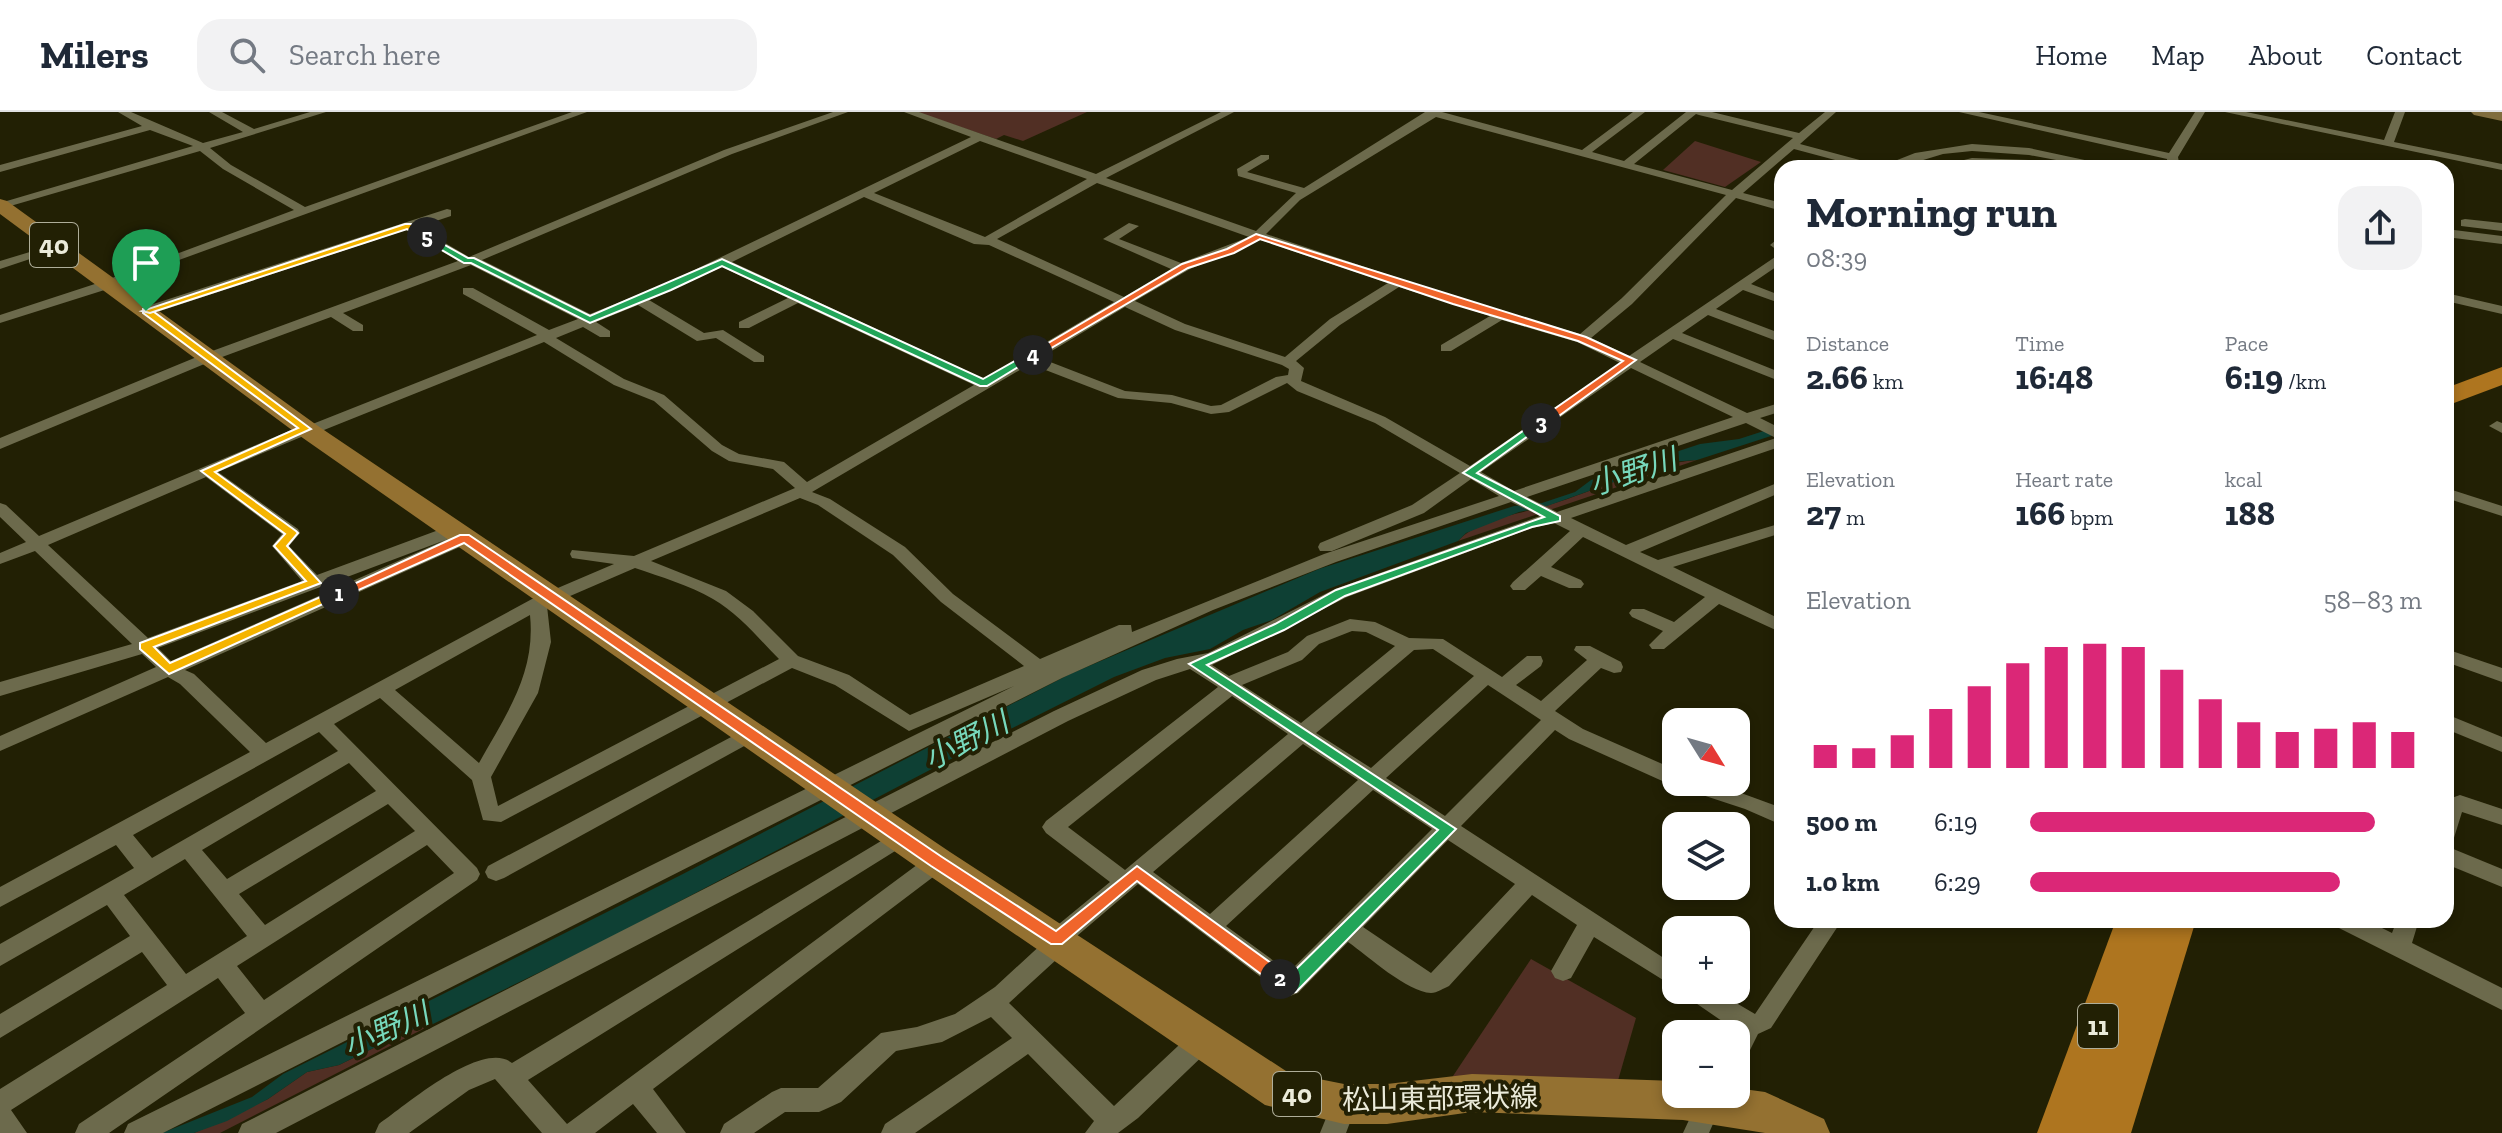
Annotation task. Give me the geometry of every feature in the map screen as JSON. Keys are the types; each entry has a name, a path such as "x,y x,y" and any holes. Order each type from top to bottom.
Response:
{"highway":[{"path":"2454,376 2502,360"},
{"path":"2454,395 2502,375"},
{"name":"11","path":"2061,1133 2134,928"},
{"name":"11","path":"2107,1133 2172,928"}],"main road":[{"name":"松山東部環状線","path":"2,205 307,430 459,534 544,600 708,705 1280,1091 1338,1118 1387,1104 1472,1093 1765,1112 1809,1133"}],"street":[{"path":"123,112 151,127 201,146 227,167 304,211"},
{"path":"214,112 252,132"},
{"path":"0,319 109,284 582,112"},
{"path":"0,444 209,357 469,260 728,152 843,112"},
{"path":"909,112 1260,236 1582,339 1774,431"},
{"path":"991,241 991,237 1095,179 1229,112"},
{"path":"0,898 544,600 802,490 1181,268 1260,236 1306,192 1433,112 1774,205"},
{"path":"1584,153 1640,112"},
{"path":"1626,165 1692,112"},
{"path":"1699,112 1854,160"},
{"path":"1582,339 1646,283 1734,194 1831,112"},
{"path":"1965,112 2161,160"},
{"path":"2175,160 2200,112"},
{"path":"2230,112 2502,167"},
{"path":"2388,144 2400,112"},
{"path":"2479,112 2502,116"},
{"path":"2,205 311,113"},
{"path":"0,169 151,127"},
{"path":"0,559 307,430 640,300 980,137"},
{"path":"1907,160 1930,151 1974,147 2027,151 2074,160"},
{"path":"1265,157 1241,171 1242,174 1306,192"},
{"path":"14,166 28,176"},
{"path":"79,183 99,196"},
{"path":"864,193 978,241 991,241 1180,327 1287,362 1297,368 1293,382 1302,388 1406,434 1469,473 1580,531 1774,623"},
{"path":"146,311 447,213"},
{"path":"2454,222 2502,227"},
{"path":"408,226 587,321 605,334"},
{"path":"1133,226 1109,239 1181,268"},
{"path":"2454,234 2502,240"},
{"path":"0,265 57,248"},
{"path":"722,262 984,384"},
{"path":"578,554 633,561 686,579 733,603 791,661 842,680 909,724 1036,666 1408,514 1774,262"},
{"path":"1287,362 1335,322 1399,282"},
{"path":"1740,285 1774,297"},
{"path":"468,291 619,382 659,398 717,448 735,458 778,465 802,490 899,551 947,598 1036,666"},
{"path":"744,325 797,298"},
{"path":"2454,299 2502,310"},
{"path":"640,300 702,338 718,333 759,359"},
{"path":"1705,309 1774,336"},
{"path":"332,312 358,328"},
{"path":"1446,348 1501,315"},
{"path":"305,322 320,332"},
{"path":"1670,333 1774,375"},
{"path":"273,334 288,342"},
{"path":"1028,358 1123,395 1172,399 1211,410 1224,409 1281,380 1294,378"},
{"path":"137,1133 1055,673 1207,606 1330,558 1751,420 1774,410"},
{"path":"251,1133 878,821 1061,716 1149,675 1177,665 1196,664 1279,627 1341,593 1528,524 1774,444"},
{"path":"207,471 292,533 280,546 314,583"},
{"path":"1625,552 1774,489"},
{"path":"2454,496 2502,511"},
{"path":"0,508 169,669 187,679 264,753"},
{"path":"1655,567 1774,530"},
{"path":"1519,586 1580,531"},
{"path":"0,689 145,646 314,583 459,534"},
{"path":"0,744 459,534"},
{"path":"1538,568 1575,584"},
{"path":"1658,645 1717,596"},
{"path":"481,777 528,693 542,642 544,600"},
{"path":"1638,613 1676,630"},
{"path":"1599,659 1547,716 1449,829 1290,986 1210,927 1053,827 1218,699 1228,685 1238,678 1295,656 1313,640 1350,625 1369,626 1409,644 1437,643 1547,716 1608,751 1662,773"},
{"path":"733,1133 781,1100 819,1100 832,1094 890,1041 915,1040 950,1031 993,1003 1131,877 1409,644"},
{"path":"2454,658 2502,675"},
{"path":"382,689 481,777 490,814 501,814 791,661"},
{"path":"1210,927 1373,779 1495,680 1534,661"},
{"path":"1196,664 1662,969"},
{"path":"88,1133 469,874 321,722"},
{"path":"2454,724 2502,744"},
{"path":"496,872 750,734"},
{"path":"0,956 351,753"},
{"path":"224,892 389,793"},
{"path":"1730,796 1774,813"},
{"path":"2454,806 2460,803 2502,817"},
{"path":"510,1078 878,821"},
{"path":"119,833 149,870"},
{"path":"0,1103 429,833"},
{"path":"188,848 262,938"},
{"path":"2454,858 2502,878"},
{"path":"575,1133 937,862"},
{"path":"1348,929 1418,979 1432,983 1441,979 1530,882"},
{"path":"110,893 183,988"},
{"path":"1563,971 1591,922"},
{"path":"1750,1026 1763,1021 1826,928"},
{"path":"2362,928 2502,1000"},
{"path":"2399,947 2405,928"},
{"path":"0,1027 145,939"},
{"path":"221,964 261,1015"},
{"path":"993,1003 1031,1038 1105,1128 1203,1039"},
{"path":"1716,1004 1741,1020"},
{"path":"894,1133 1031,1038"},
{"path":"388,1133 494,1066 501,1068 559,1133"},
{"path":"635,1087 673,1133"},
{"path":"0,1115 14,1133"}],"shaded area":[{"path":"916,112 1087,112 1023,141 1004,135 996,139"},
{"path":"1695,141 1761,162 1725,187 1663,170"},
{"path":"1697,460 1458,541 1489,522 1568,499 1641,472"},
{"path":"1531,959 1636,1018 1617,1084 1447,1085"},
{"path":"433,1024 220,1133 194,1133 268,1099 307,1072 339,1065 410,1030"}],"water":[{"name":"小野川","path":"1774,428 1774,435 1771,436 1697,460 1670,462 1547,506 1519,512 1466,533 1458,541 1320,592 1272,620 1243,630 1210,649 1165,658 1114,677 602,942 433,1024 410,1030 339,1065 307,1072 268,1099 227,1121 194,1133 162,1133 252,1097 283,1074 679,876 1070,674 1319,569 1514,506 1542,503 1575,492 1591,480 1700,444 1739,439"}],"route":[{"path":"408,226 467,261 471,260 590,320 722,262 984,384 1181,268 1230,251 1260,236 1456,302 1582,339 1631,360 1469,473 1556,518 1528,524 1341,593 1279,627 1196,664 1449,829 1290,986 1137,872 1056,940 937,862 465,538 169,669 145,646 314,583 280,546 292,533 207,471 306,429 146,311 408,226"}]}
